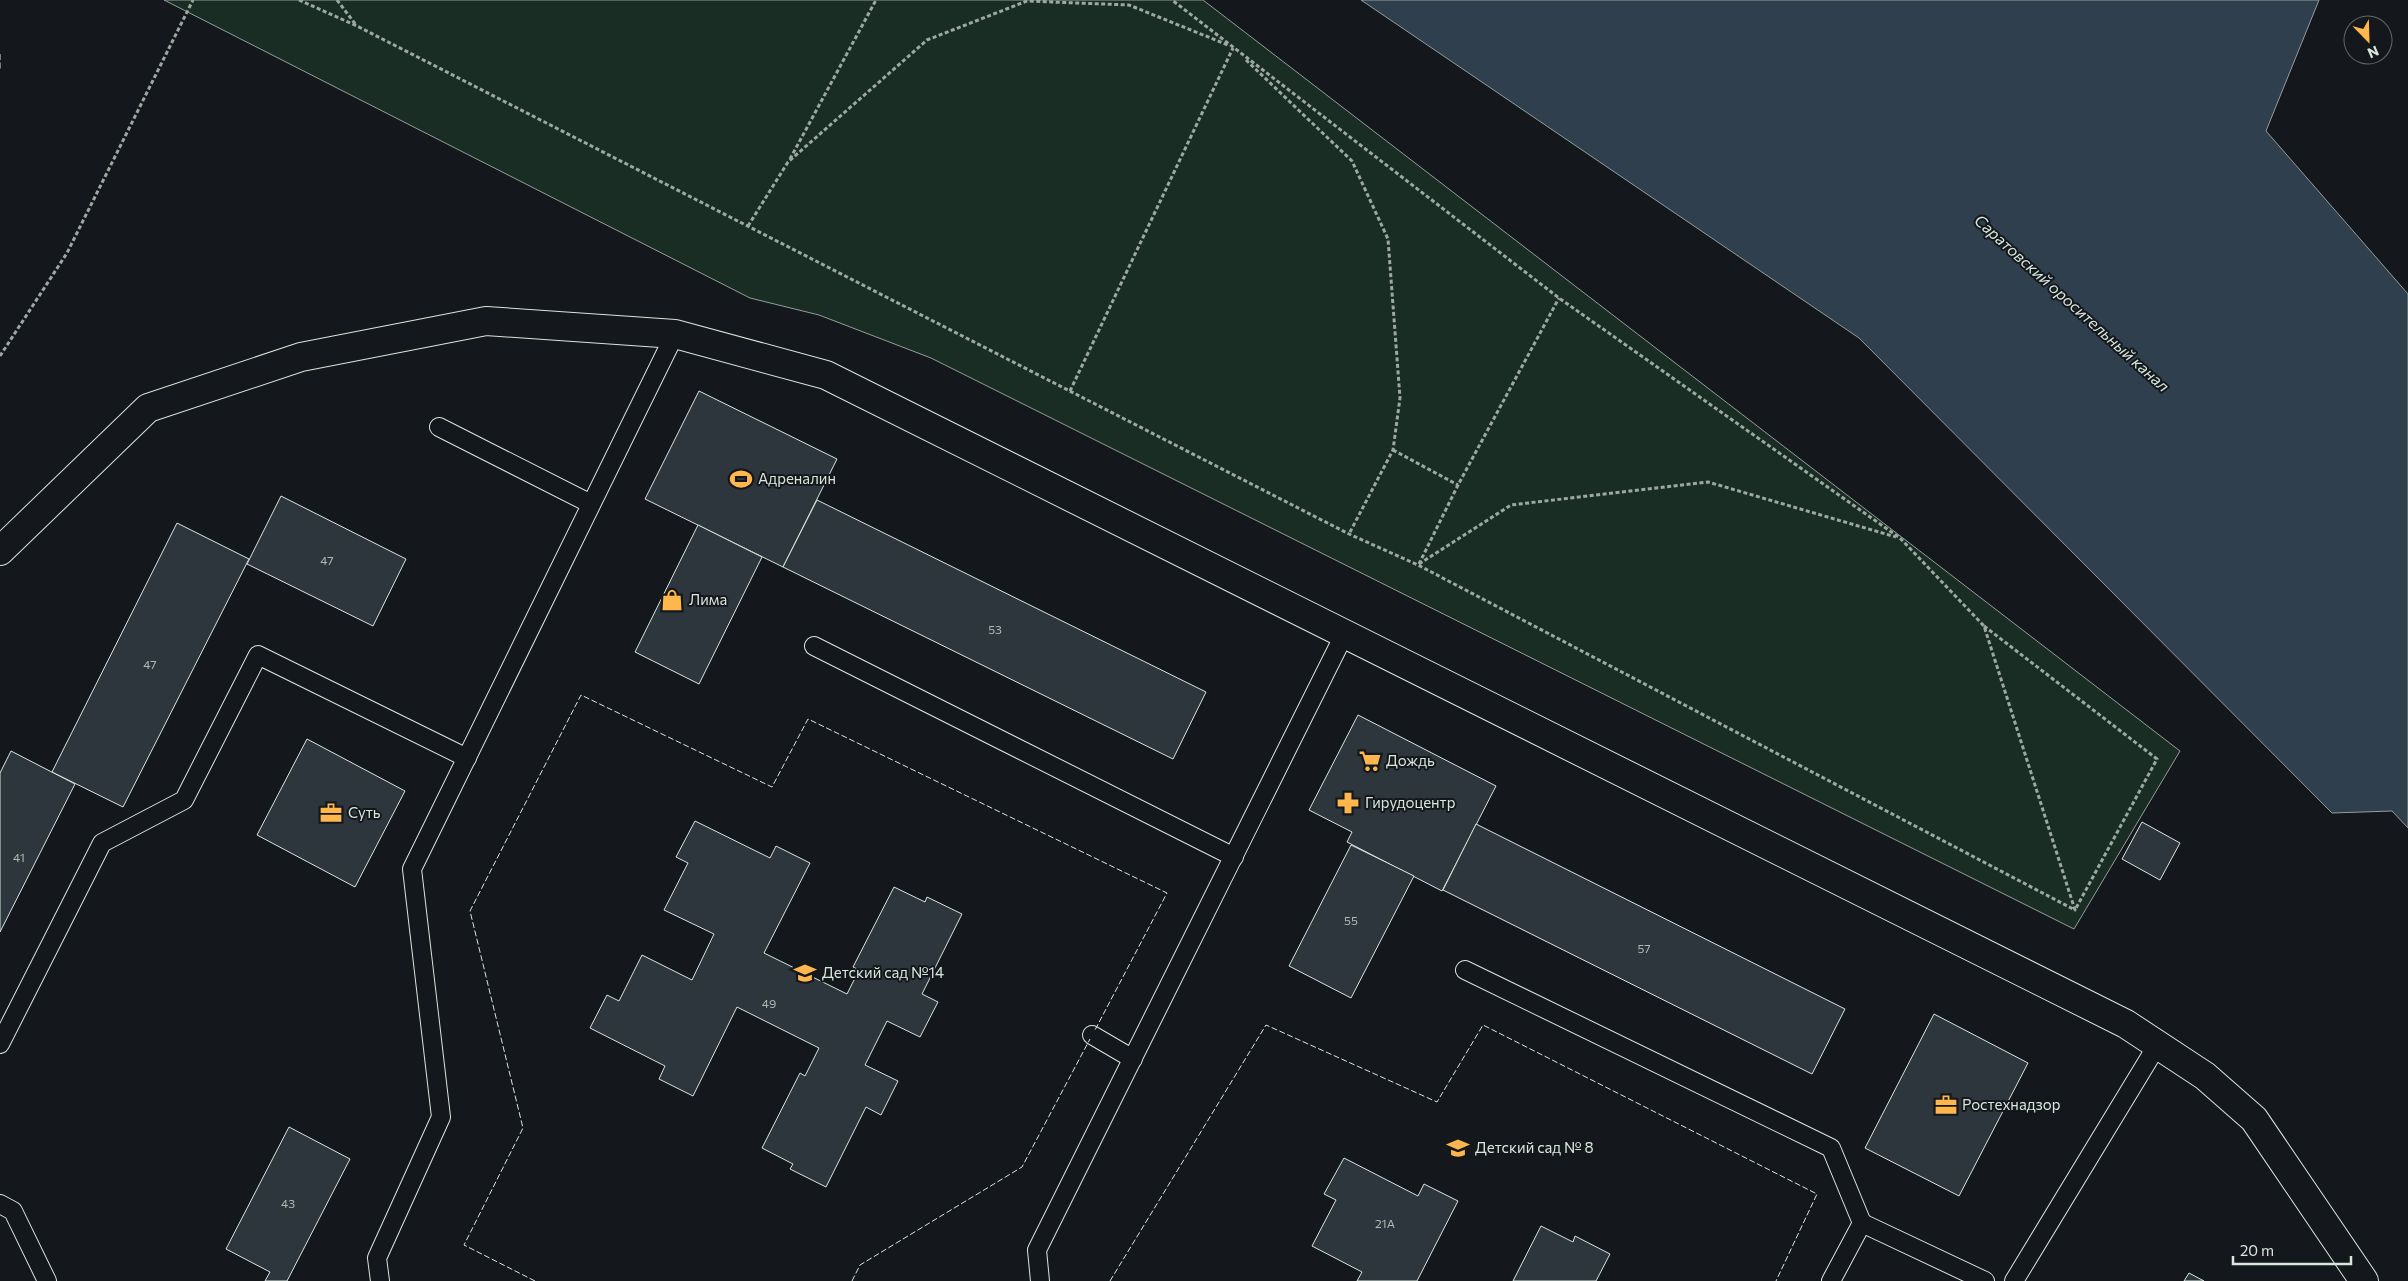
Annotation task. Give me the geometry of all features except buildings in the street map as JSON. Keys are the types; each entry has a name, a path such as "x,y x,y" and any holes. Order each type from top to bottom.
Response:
{"street":[{"path":"0,551 148,408 301,357 486,321 675,334 826,375 2126,1024 2205,1076 2254,1119 2364,1281"}],"lane":[{"path":"380,1281 377,1258 441,1117 412,869 675,334"},
{"path":"439,427 591,504"},
{"path":"1040,1281 1037,1250 1344,635"},
{"path":"814,646 1234,857"},
{"path":"0,1044 102,844 184,800 258,655 467,758"},
{"path":"1465,970 1831,1148 1862,1223 1985,1281"},
{"path":"1092,1035 1134,1059"},
{"path":"2014,1281 2158,1044"},
{"path":"0,1204 13,1212 47,1281"},
{"path":"1831,1281 1862,1223"}],"path":[{"path":"0,356 67,253 193,0"},
{"path":"299,0 357,26 1349,534 1418,564 2075,910"},
{"path":"337,0 357,26"},
{"path":"748,226 788,162 876,0"},
{"path":"1172,0 1558,298 1900,538 1984,626 2157,759 2075,910"},
{"path":"788,162 927,40 1027,1 1129,5 1233,48 1352,161 1388,239 1400,398 1393,450 1349,534"},
{"path":"1070,391 1233,48"},
{"path":"1418,564 1558,298"},
{"path":"1393,450 1458,485"},
{"path":"1418,564 1511,505 1708,482 1900,538"},
{"path":"1984,626 2075,910"}],"green space":[{"path":"164,0 1203,0 2180,751 2074,929 931,358 819,315 750,298"}],"water":[{"name":"Саратовский оросительный канал","path":"1361,0 2319,0 2266,131 2408,294 2408,828 2392,811 2332,813 1859,338"}],"fence":[{"path":"0,54 0,71"},
{"path":"535,1281 464,1245 523,1128 470,911 581,695 772,787 808,719 1167,893 1095,1030"},
{"path":"1110,1281 1266,1025 1437,1102 1483,1025 1817,1194 1776,1281"},
{"path":"852,1281 860,1265 1022,1167 1090,1039"}],"place":[{"name":"Адреналин","path":"741,479"},
{"name":"Лима","path":"672,600"},
{"name":"Дождь","path":"1370,761"},
{"name":"Гирудоцентр","path":"1348,803"},
{"name":"Суть","path":"331,813"},
{"name":"Детский сад №14","path":"805,973"},
{"name":"Ростехнадзор","path":"1946,1105"},
{"name":"Детский сад № 8","path":"1458,1148"}]}
